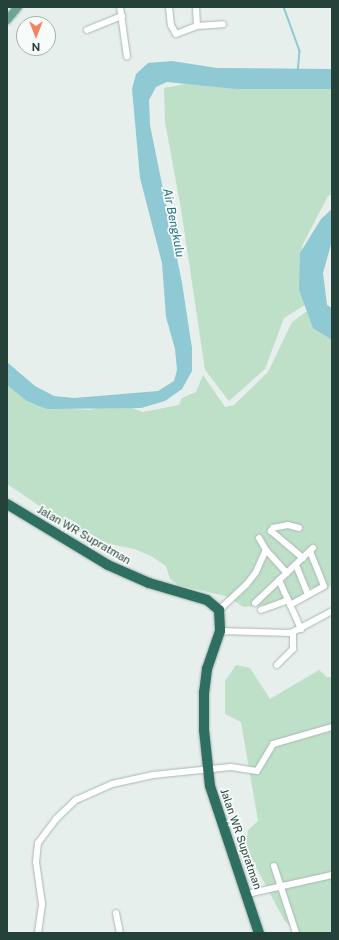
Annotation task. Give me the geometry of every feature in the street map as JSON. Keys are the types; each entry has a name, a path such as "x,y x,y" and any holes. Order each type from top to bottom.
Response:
{"highway":[{"name":"Jalan WR Supratman","path":"7,504 108,565 149,583 207,600 219,610 220,631 207,669 204,692 204,730 213,796 259,933"}],"main road":[{"path":"7,20 18,7"}],"street":[{"path":"120,7 127,57"},
{"path":"169,7 174,34 183,33 197,26 223,24"},
{"path":"196,7 197,26"},
{"path":"87,30 122,16"},
{"path":"299,528 288,525 272,528 271,531 303,558"},
{"path":"259,538 266,550 287,573"},
{"path":"219,610 246,585 256,572 266,550"},
{"path":"255,603 312,550 325,584 289,603 261,610"},
{"path":"296,566 308,594"},
{"path":"279,580 301,629"},
{"path":"220,631 280,634 293,632 332,611"},
{"path":"277,665 294,649 293,632"},
{"path":"38,933 42,904 36,862 37,849 41,838 65,809 93,790 152,775 209,768 231,767 257,771 271,746 332,728"},
{"path":"274,866 296,933"},
{"path":"247,894 332,875"},
{"path":"116,913 120,933"}],"green space":[{"path":"196,82 332,86 332,194 328,196 302,246 305,305 284,318 265,369 229,401 205,370 181,209 165,122 164,88"},
{"path":"310,309 332,335 332,584 326,590 308,587 293,603 243,607 229,597 178,585 170,579 166,566 151,556 134,549 90,540 7,484 7,377 56,408 90,410 116,402 143,412 179,405 182,398 196,392 203,375 225,407 234,405 268,372 292,322"},
{"path":"236,665 250,668 270,699 319,670 327,677 332,677 332,933 297,933 284,920 246,848 248,830 258,821 241,722 225,714 225,681"}],"water":[{"path":"172,61 217,68 332,69 332,89 236,89 167,82 156,87 149,100 150,125 182,283 192,348 192,371 182,389 165,401 141,408 47,409 27,401 7,385 7,362 35,386 54,396 74,398 158,391 174,381 177,370 175,349 166,317 162,263 140,178 132,89 136,74 148,63"},
{"path":"332,209 332,241 323,273 327,305 332,308 332,340 313,328 299,290 300,253 321,219"}],"waterway":[{"path":"284,7 300,51 298,72"}],"water label":[{"name":"Air Bengkulu","path":"173,223"}]}
